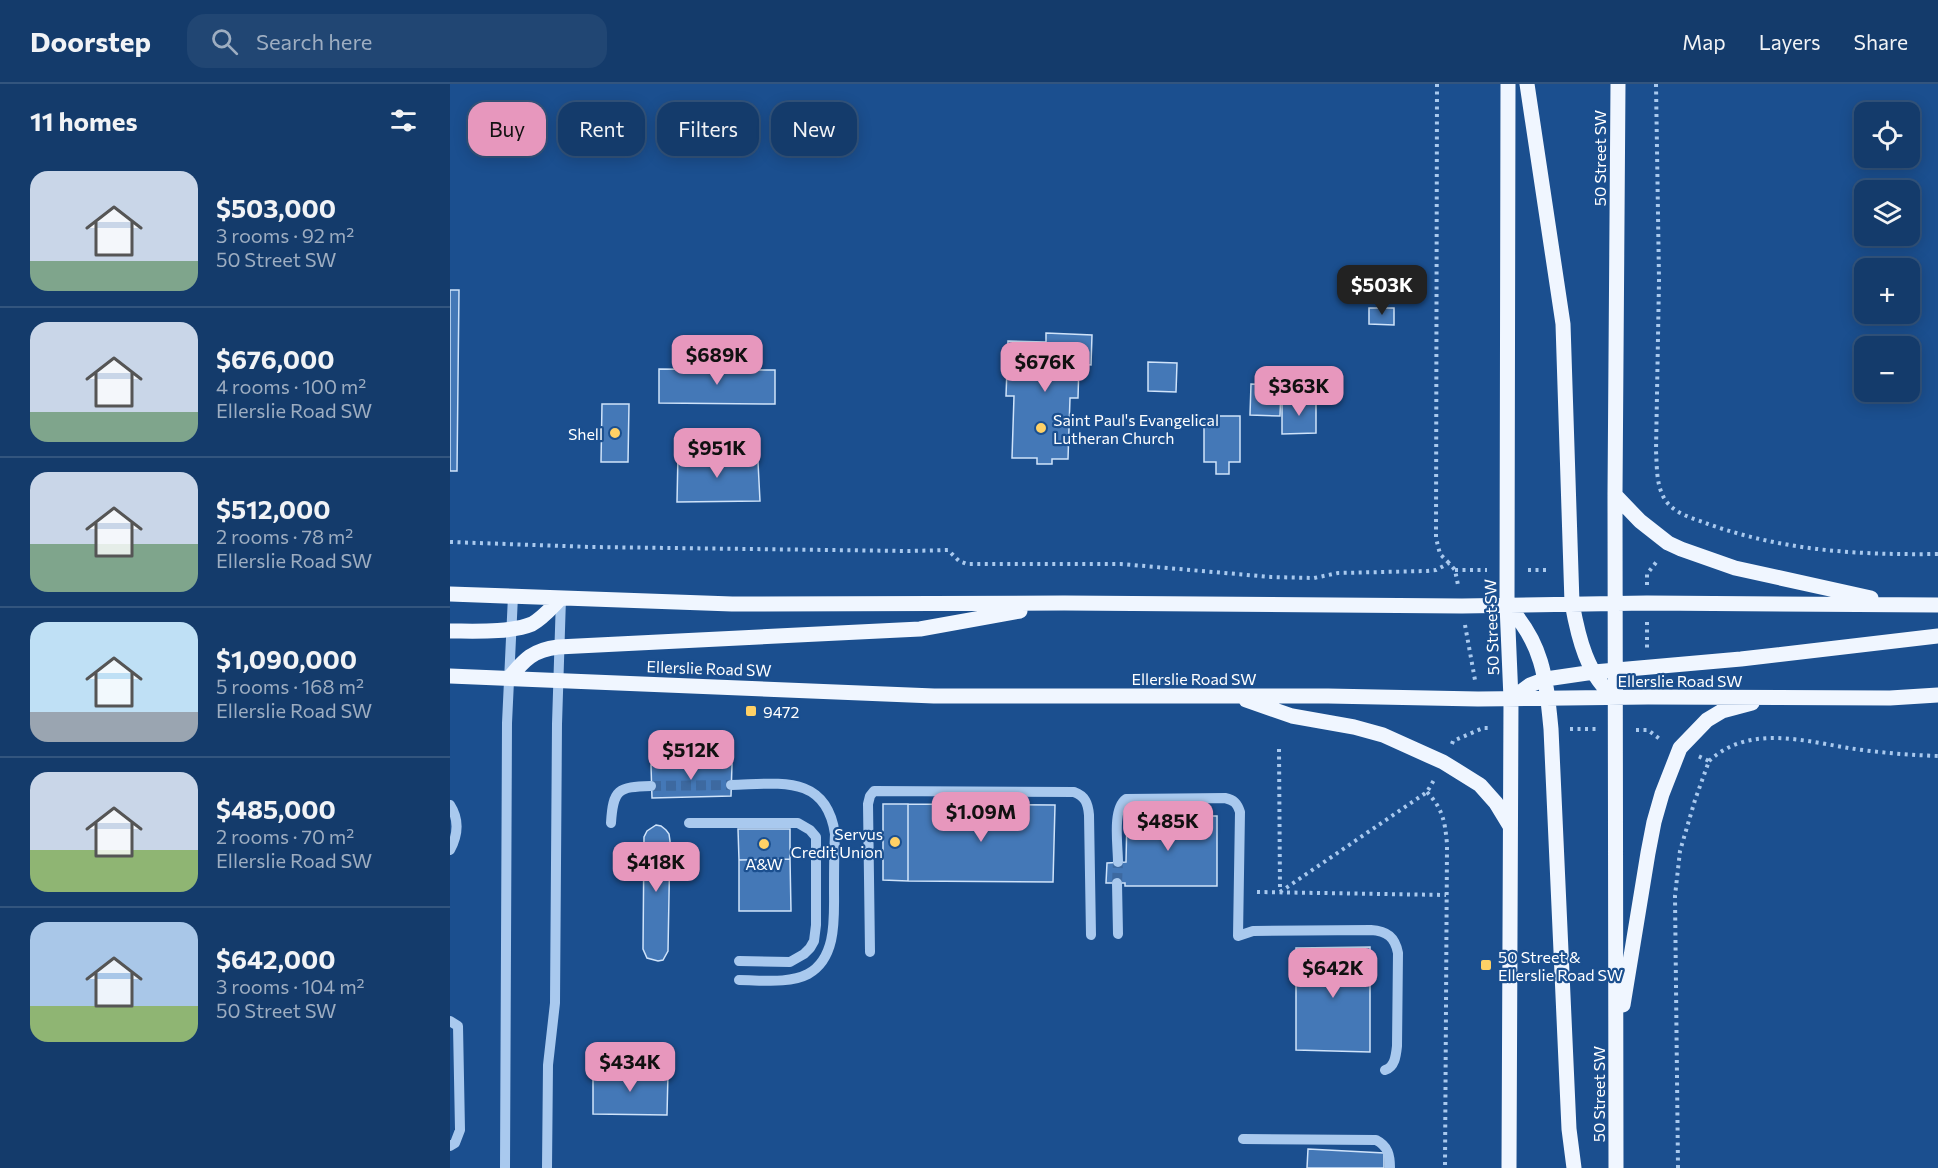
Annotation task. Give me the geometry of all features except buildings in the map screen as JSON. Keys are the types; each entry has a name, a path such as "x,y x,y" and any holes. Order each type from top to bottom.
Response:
{"main road":[{"name":"50 Street SW","path":"1508,84 1506,605 1511,699 1509,1168"},
{"path":"1527,84 1563,324 1572,603 1576,627 1594,672 1607,691 1616,698"},
{"name":"50 Street SW","path":"1616,1168 1615,495 1618,84"},
{"path":"1615,495 1641,521 1668,543 1682,549 1735,568 1899,605"},
{"path":"450,594 732,604 1938,605"},
{"path":"450,632 512,628 532,624 561,598"},
{"path":"509,678 525,659 542,649 920,629 1064,603"},
{"path":"1506,605 1518,616 1533,642 1541,658 1546,679 1552,741 1569,1129 1574,1168"},
{"path":"1511,699 1530,685 1546,679 1938,636"},
{"name":"Ellerslie Road SW","path":"450,676 934,696 1548,699 1890,698 1938,695"},
{"path":"1234,696 1293,716 1383,735 1426,753 1464,773 1480,785 1496,803 1511,826"},
{"path":"1616,1049 1648,853 1662,794 1680,748 1707,720 1722,711 1773,698"}],"lane":[{"path":"505,1168 507,723 513,596"},
{"path":"547,1168 548,1065 555,1003 558,647 561,598"},
{"path":"731,785 791,784 812,791 826,806 835,834 834,920 831,943 826,957 809,973 800,977 784,980 739,980"},
{"path":"611,824 612,804 618,793 629,786 651,786"},
{"path":"870,952 868,804 874,791 1074,792 1082,795 1088,804 1089,815 1091,935"},
{"path":"1118,862 1117,816 1121,802 1126,799 1225,798 1232,800 1238,805 1240,812 1238,936 1253,930 1378,930 1389,935 1396,946 1398,953 1397,1046 1395,1061 1389,1069 1385,1070"},
{"path":"450,805 457,828 450,850"},
{"path":"689,824 798,823 810,830 816,837 816,925 814,941 810,948 790,962 739,962"},
{"path":"1117,883 1118,934"},
{"path":"450,1021 458,1026 460,1130 455,1143 450,1146"},
{"path":"1243,1139 1376,1140 1388,1150 1390,1168"}],"path":[{"path":"1437,84 1436,538 1440,554 1455,570 1483,728 1453,741 1448,751"},
{"path":"1656,84 1659,280 1656,450 1658,477 1663,496 1681,514 1771,543 1873,554 1938,554"},
{"path":"450,543 591,547 948,550 959,561 967,564 1121,564 1271,577 1314,578 1338,573 1436,570 1449,563"},
{"path":"1647,574 1664,554"},
{"path":"1455,570 1507,570"},
{"path":"1648,730 1668,742"},
{"path":"1678,1168 1675,896 1680,851 1709,761 1718,752 1728,747 1763,738 1785,737 1894,754 1938,756"},
{"path":"1279,749 1280,892"},
{"path":"1695,754 1709,761"},
{"path":"1280,892 1427,792 1437,775"},
{"path":"1427,792 1441,809 1446,830 1445,1168"},
{"path":"1239,892 1446,895"}],"tunnel":[{"path":"651,786 731,785"},
{"path":"1117,883 1118,862"}],"place":[{"name":"Saint Paul's Evangelical Lutheran Church","path":"1041,428"},
{"name":"Shell","path":"615,433"},
{"name":"9472","path":"751,711"},
{"name":"Servus Credit Union","path":"895,842"},
{"name":"A&W","path":"764,844"},
{"name":"50 Street & Ellerslie Road SW","path":"1486,965"}]}
